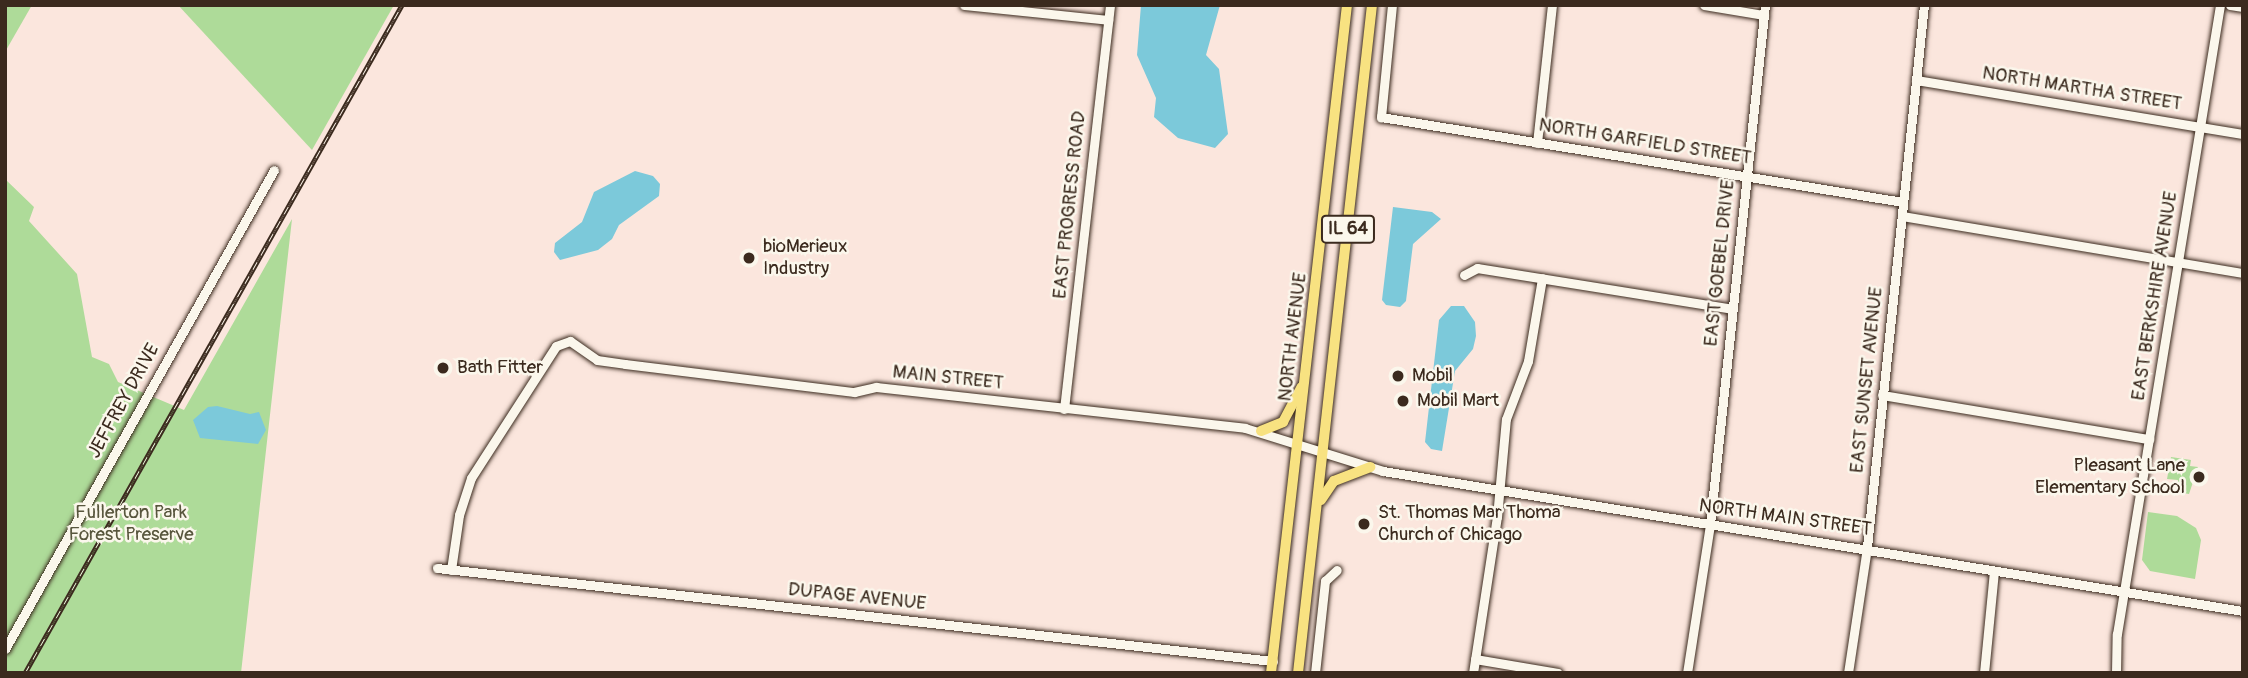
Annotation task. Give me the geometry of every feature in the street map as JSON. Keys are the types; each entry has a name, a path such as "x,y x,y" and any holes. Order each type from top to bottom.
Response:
{"main road":[{"name":"NORTH AVENUE","path":"1272,667 1347,5"},
{"name":"IL 64","path":"1298,673 1325,452 1372,5"},
{"path":"1261,431 1283,422 1305,382"},
{"path":"1319,502 1334,481 1370,467"}],"street":[{"path":"964,5 1108,20"},
{"name":"EAST PROGRESS ROAD","path":"1064,409 1110,5"},
{"name":"NORTH GARFIELD STREET","path":"1392,5 1381,117 1903,202"},
{"path":"1537,143 1552,5"},
{"path":"1704,5 1764,10"},
{"path":"1903,202 1924,5"},
{"name":"EAST BERKSHIRE AVENUE","path":"2116,673 2124,592 2220,5"},
{"path":"2230,5 2243,7"},
{"name":"EAST GOEBEL DRIVE","path":"1688,673 1710,524 1764,10"},
{"name":"NORTH MARTHA STREET","path":"1916,80 2243,134"},
{"name":"JEFFREY DRIVE","path":"5,649 275,170"},
{"name":"EAST SUNSET AVENUE","path":"1848,673 1867,547 1903,202"},
{"path":"1902,216 2243,273"},
{"path":"1464,275 1477,268 1732,309"},
{"path":"1473,673 1501,490 1506,419 1528,361 1542,278"},
{"name":"MAIN STREET","path":"451,570 458,515 471,478 556,346 569,341 597,360 854,392 876,387 1261,431 1325,452"},
{"path":"1882,395 2149,439"},
{"name":"NORTH MAIN STREET","path":"1325,452 1370,467 1501,490 1867,547 1994,571 2243,611"},
{"name":"DUPAGE AVENUE","path":"438,568 1272,667"},
{"path":"1315,673 1325,582 1337,570"},
{"path":"1984,673 1994,571"},
{"path":"1475,659 1558,673"}],"green space":[{"path":"5,5 32,5 5,52"},
{"path":"178,5 394,5 312,150"},
{"name":"Fullerton Park Forest Preserve","path":"5,179 34,207 29,221 77,274 92,357 109,364 118,382 184,410 292,219 241,673 5,673"},
{"path":"2171,457 2191,460 2190,466 2198,467 2189,494 2177,492 2178,480 2167,479"},
{"path":"2148,512 2177,516 2196,528 2201,540 2195,579 2150,571 2142,560"}],"water":[{"path":"1141,5 1220,5 1206,55 1219,69 1228,134 1215,148 1178,138 1154,117 1156,98 1137,55"},
{"path":"635,171 653,176 660,184 659,196 619,225 612,239 598,250 560,260 554,252 555,243 582,222 594,192"},
{"path":"1393,207 1432,212 1441,219 1413,244 1406,301 1400,307 1386,305 1382,300"},
{"path":"1451,306 1464,306 1475,322 1476,336 1473,349 1455,371 1442,451 1431,449 1425,442 1439,320"},
{"path":"217,406 250,414 259,412 266,430 258,444 200,438 193,420 208,407"}],"railway":[{"path":"25,673 402,5"}],"place":[{"name":"bioMerieux Industry","path":"749,258"},
{"name":"Bath Fitter","path":"443,368"},
{"name":"Mobil","path":"1398,376"},
{"name":"Mobil Mart","path":"1403,401"},
{"name":"Pleasant Lane Elementary School","path":"2199,477"},
{"name":"St. Thomas Mar Thoma Church of Chicago","path":"1364,524"}]}
